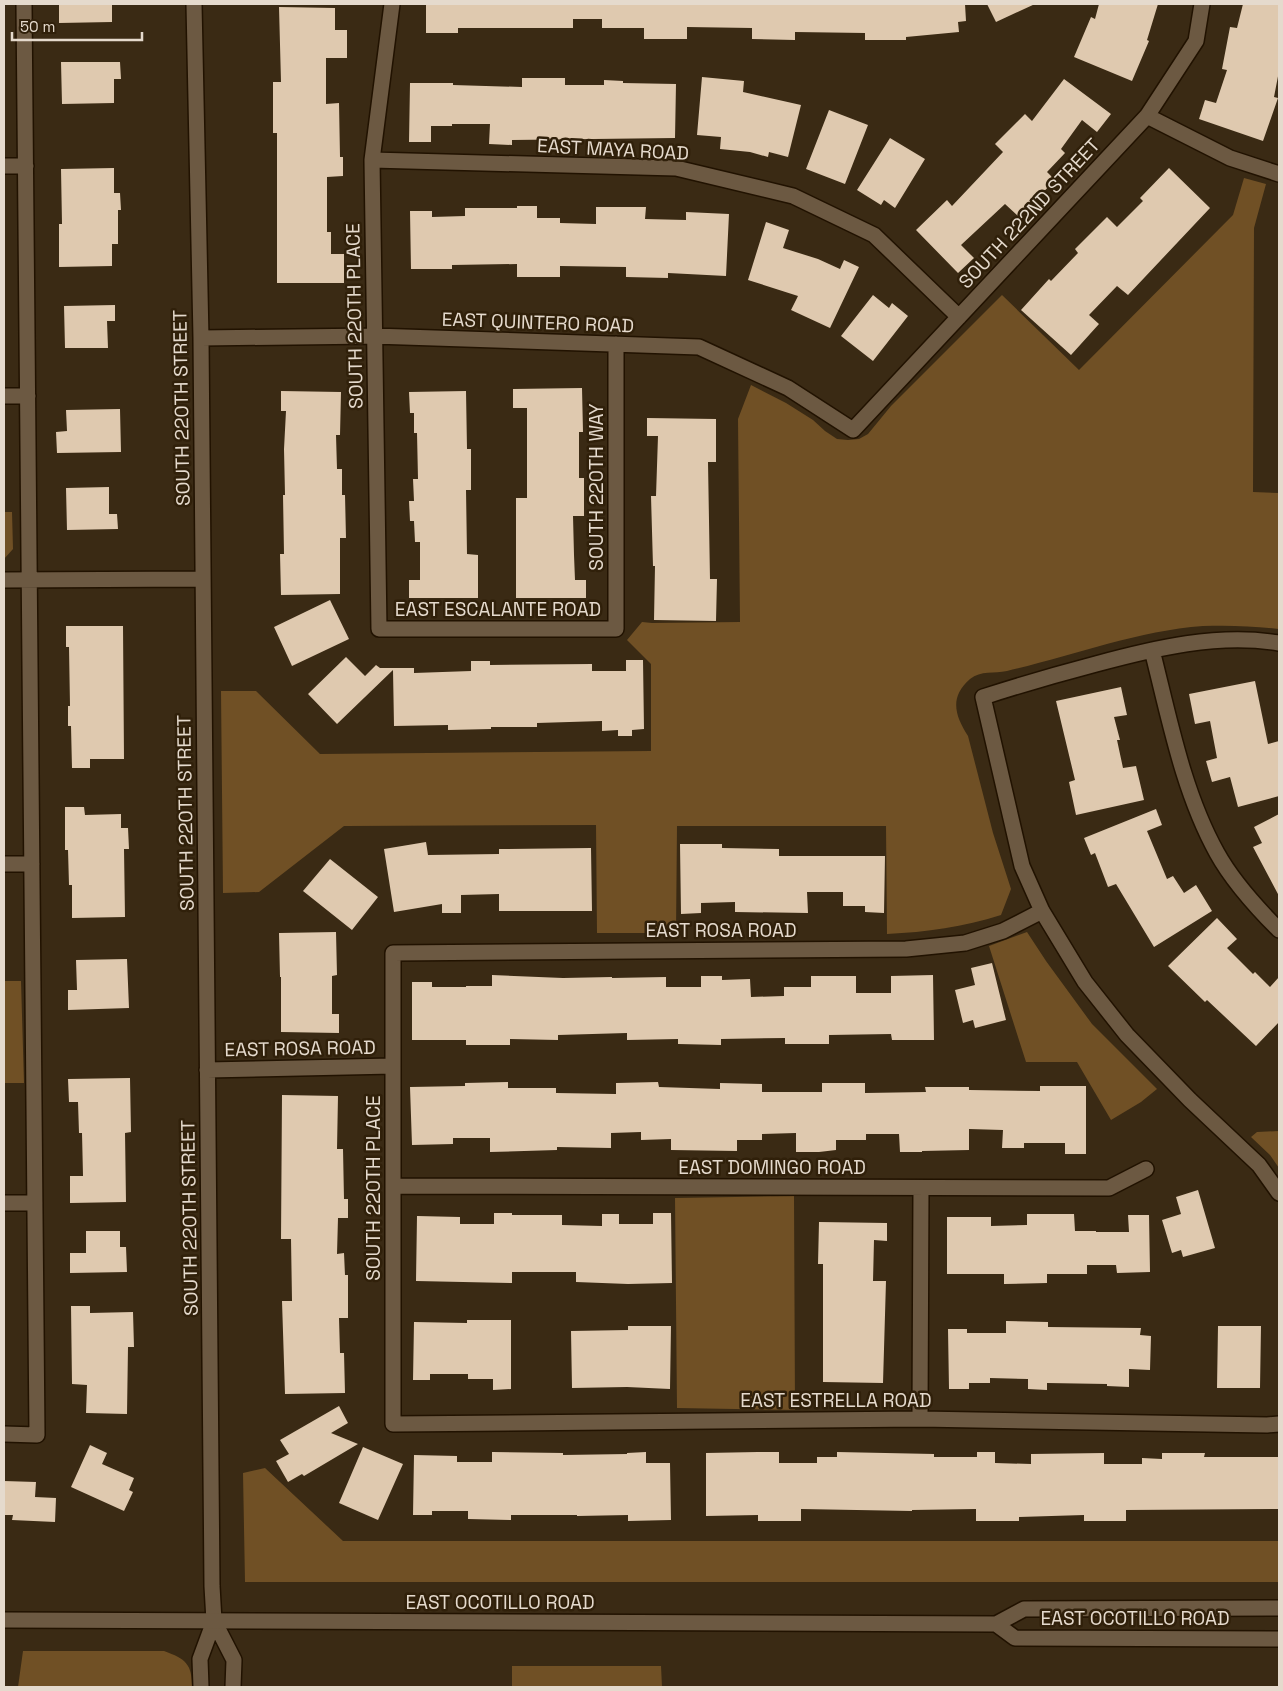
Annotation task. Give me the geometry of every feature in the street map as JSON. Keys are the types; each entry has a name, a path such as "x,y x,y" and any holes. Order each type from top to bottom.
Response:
{"street":[{"path":"4,1434 37,1435 24,4"},
{"name":"SOUTH 220TH STREET","path":"194,4 201,338 214,1621 200,1659 201,1687"},
{"name":"SOUTH 220TH PLACE","path":"379,629 372,160 392,4"},
{"name":"SOUTH 222ND STREET","path":"853,430 1147,116 1196,41 1202,4"},
{"path":"1147,116 1230,158 1279,174"},
{"name":"EAST MAYA ROAD","path":"372,160 676,168 793,196 874,235 959,317"},
{"path":"4,166 26,166"},
{"name":"EAST QUINTERO ROAD","path":"201,338 374,336 700,347 788,388 853,430"},
{"name":"SOUTH 220TH WAY","path":"616,344 616,629"},
{"path":"4,396 28,396"},
{"path":"4,580 203,579"},
{"name":"EAST ESCALANTE ROAD","path":"379,629 616,629"},
{"path":"1279,643 1265,640 1216,640 1152,650 1038,680 983,698 1022,866 1042,911 1085,982 1127,1035 1190,1100 1259,1164 1279,1193"},
{"path":"1152,650 1193,803 1217,854 1252,903 1279,930"},
{"path":"4,864 32,864"},
{"name":"EAST ROSA ROAD","path":"393,953 906,949 965,943 1003,931 1042,911"},
{"name":"SOUTH 220TH PLACE","path":"393,953 393,1424"},
{"name":"EAST ROSA ROAD","path":"207,1070 393,1066"},
{"name":"EAST DOMINGO ROAD","path":"393,1186 1109,1188 1146,1169"},
{"path":"920,1419 921,1188"},
{"path":"4,1203 35,1203"},
{"name":"EAST ESTRELLA ROAD","path":"393,1424 920,1419 1267,1426 1279,1424"},
{"name":"EAST OCOTILLO ROAD","path":"4,1620 996,1624 1024,1609 1279,1608"},
{"name":"SOUTH 220TH STREET","path":"214,1621 234,1660 233,1687"},
{"name":"EAST OCOTILLO ROAD","path":"996,1624 1015,1638 1279,1639"}],"shaded area":[{"path":"1244,178 1266,184 1254,228 1253,492 1279,493 1279,629 1203,626 1153,633 1007,671 979,674 963,686 957,700 957,714 968,736 993,833 1011,889 1001,915 945,928 887,934 886,826 677,826 676,933 597,933 596,825 344,826 259,892 223,893 221,691 256,691 320,754 651,751 651,664 627,640 642,622 740,622 738,419 751,385 786,403 813,420 837,439 859,439 868,434 891,406 1002,295 1079,370 1233,215"},
{"path":"4,512 12,512 13,549 4,559"},
{"path":"1027,932 1092,1024 1157,1089 1141,1102 1111,1120 1077,1062 1026,1062 989,946"},
{"path":"4,981 21,981 24,1083 4,1083"},
{"path":"1279,1131 1279,1168 1270,1155 1251,1137 1257,1132"},
{"path":"794,1196 795,1410 677,1408 675,1198"},
{"path":"265,1468 343,1541 1279,1541 1279,1582 245,1582 243,1473"},
{"path":"23,1651 164,1651 186,1663 191,1673 192,1687 18,1687"},
{"path":"512,1666 661,1666 662,1687 512,1687"}],"building":[{"path":"59,4 112,4 112,22 59,23"},
{"path":"426,4 965,4 966,21 958,22 959,32 906,37 906,40 865,40 865,33 795,32 795,40 752,39 752,28 687,27 687,39 644,39 644,28 602,28 602,19 573,19 573,28 458,28 458,33 426,33"},
{"path":"987,4 1035,4 996,22"},
{"path":"1099,4 1158,4 1147,40 1149,41 1132,81 1074,57 1091,17 1095,19"},
{"path":"1243,4 1279,4 1279,71 1274,97 1278,98 1263,141 1199,119 1205,100 1216,103 1227,70 1222,69 1230,27 1237,28"},
{"path":"279,7 335,8 335,30 347,30 347,58 326,58 326,104 339,103 340,157 343,157 343,176 327,177 327,232 331,232 331,254 344,254 344,283 277,283 277,133 273,133 273,82 281,82"},
{"path":"61,62 120,62 121,79 114,79 114,103 62,104"},
{"path":"702,77 744,81 743,92 801,105 788,157 769,152 768,157 750,152 720,149 721,137 697,135"},
{"path":"522,78 565,78 565,85 604,85 604,80 623,81 623,83 676,84 675,138 512,140 512,145 489,144 490,124 452,124 452,126 431,126 431,142 409,142 410,83 453,83 453,85 522,87"},
{"path":"1064,79 1111,114 1097,132 1082,120 1061,149 1065,153 1047,172 1055,180 1019,217 1005,204 961,245 974,258 958,273 916,230 947,200 952,206 1003,152 995,144 1025,114 1032,121"},
{"path":"829,110 868,125 845,184 806,169"},
{"path":"890,138 925,159 895,208 884,200 881,205 857,190"},
{"path":"114,168 114,193 120,193 121,210 118,210 118,244 112,244 112,266 59,267 59,224 62,224 61,169"},
{"path":"1169,168 1210,208 1128,295 1117,286 1089,315 1099,324 1071,355 1021,310 1049,279 1051,281 1078,253 1075,249 1107,217 1117,227 1143,201 1140,198"},
{"path":"517,206 537,206 537,218 560,218 560,223 596,224 596,207 646,207 645,219 686,220 686,212 729,214 726,276 668,273 668,278 626,277 626,267 560,266 560,277 517,277 517,264 452,265 452,269 411,269 410,211 432,211 432,217 465,216 465,208 517,208"},
{"path":"766,222 789,230 783,248 818,259 840,269 844,260 859,267 830,328 791,310 798,296 748,280"},
{"path":"873,295 889,308 892,303 908,316 873,361 841,336"},
{"path":"115,305 115,321 107,321 108,348 65,348 64,306"},
{"path":"582,388 583,432 579,432 579,478 584,478 584,516 573,516 575,580 586,580 586,598 516,598 516,498 527,498 527,408 513,408 513,389"},
{"path":"281,391 341,392 340,435 336,435 337,469 342,469 342,495 345,495 346,538 340,538 340,594 281,595 280,554 284,554 283,495 285,495 284,449 286,411 281,411"},
{"path":"466,391 467,449 471,449 471,490 466,490 467,554 478,555 478,598 409,598 409,580 420,580 420,542 415,542 414,521 410,521 409,501 414,501 413,479 418,479 417,433 414,433 414,413 410,413 409,392"},
{"path":"120,409 121,452 57,453 56,432 67,431 66,410"},
{"path":"647,418 716,419 716,462 708,462 710,579 717,579 716,621 654,620 655,566 653,566 651,496 656,496 658,436 647,436"},
{"path":"109,487 109,514 117,514 118,529 67,530 66,488"},
{"path":"330,600 349,639 292,666 274,627"},
{"path":"66,626 123,626 124,759 90,759 90,768 72,768 71,726 68,726 68,706 70,706 69,647 66,647"},
{"path":"346,657 365,676 376,665 380,668 414,668 414,673 471,671 471,661 490,661 490,665 592,664 592,671 626,671 626,660 643,660 644,729 632,730 632,736 618,736 618,730 602,731 602,721 537,723 537,727 491,727 491,729 448,730 448,725 394,726 393,670 337,724 308,694"},
{"path":"1255,681 1268,744 1279,741 1279,796 1238,807 1230,777 1212,782 1206,761 1217,758 1210,721 1195,724 1189,694"},
{"path":"1121,687 1127,715 1114,717 1120,740 1117,740 1123,768 1136,766 1144,800 1076,815 1069,782 1075,780 1056,701"},
{"path":"65,807 84,807 85,815 121,814 121,828 128,828 129,849 124,849 125,917 72,918 72,885 69,885 68,850 65,850"},
{"path":"1156,809 1162,825 1147,831 1167,879 1173,876 1184,893 1196,885 1212,911 1154,947 1116,884 1108,887 1095,853 1091,855 1084,838"},
{"path":"1279,814 1279,896 1253,847 1262,843 1254,827"},
{"path":"426,842 428,855 499,854 499,849 591,848 592,911 499,911 499,894 461,895 461,913 442,913 442,904 394,912 384,849"},
{"path":"680,844 722,844 722,848 779,849 779,856 885,856 884,913 865,912 865,906 843,906 843,892 807,892 808,913 735,912 735,902 701,903 701,913 681,914"},
{"path":"330,859 378,897 352,930 303,891"},
{"path":"1217,918 1237,939 1227,948 1253,974 1255,972 1270,987 1279,977 1279,1022 1256,1046 1207,1000 1205,1002 1168,966"},
{"path":"336,932 337,975 332,976 332,1014 339,1014 339,1033 281,1032 279,933"},
{"path":"127,959 129,1008 68,1010 68,990 77,990 76,960"},
{"path":"992,963 1006,1020 975,1028 973,1020 963,1023 955,990 975,985 971,968"},
{"path":"492,975 563,978 666,977 666,987 701,987 701,976 722,976 722,980 750,979 751,997 784,996 784,987 811,987 811,976 856,976 856,993 891,993 891,976 933,975 934,1040 892,1040 891,1034 829,1035 829,1044 785,1044 785,1038 721,1039 721,1045 678,1044 678,1039 627,1040 627,1033 558,1035 558,1040 510,1039 510,1045 466,1045 466,1040 412,1040 412,982 432,982 432,987 492,986"},
{"path":"130,1078 131,1132 125,1133 126,1202 70,1203 70,1176 83,1176 82,1133 79,1133 78,1102 69,1102 68,1079"},
{"path":"508,1082 508,1088 556,1088 556,1093 616,1094 616,1083 658,1082 659,1087 720,1089 720,1083 762,1084 762,1092 822,1092 822,1083 865,1083 865,1093 926,1092 925,1087 969,1087 969,1090 1040,1091 1040,1086 1086,1086 1086,1154 1065,1154 1065,1143 1024,1143 1024,1148 1002,1148 1003,1130 969,1129 969,1150 922,1152 900,1152 899,1134 866,1134 866,1140 836,1140 836,1150 819,1152 796,1152 796,1133 762,1134 762,1140 737,1140 737,1151 671,1150 671,1139 641,1140 641,1132 611,1133 611,1148 557,1147 557,1150 490,1152 490,1138 453,1138 453,1144 412,1145 410,1087 465,1086 465,1083"},
{"path":"282,1095 338,1096 337,1149 343,1149 344,1199 348,1199 348,1218 338,1218 337,1254 344,1253 345,1275 348,1275 348,1318 339,1318 340,1353 344,1353 345,1393 285,1394 282,1301 292,1301 291,1239 281,1239"},
{"path":"1198,1190 1215,1248 1183,1257 1181,1250 1172,1253 1162,1220 1181,1214 1176,1197"},
{"path":"494,1213 562,1215 562,1225 602,1226 602,1214 619,1214 619,1224 653,1224 653,1213 671,1213 672,1283 576,1282 576,1272 512,1272 512,1283 416,1281 417,1216 460,1217 460,1224 494,1224"},
{"path":"1027,1214 1074,1214 1075,1231 1096,1232 1129,1232 1128,1215 1149,1215 1150,1272 1117,1273 1116,1265 1087,1265 1087,1274 1047,1274 1047,1283 1004,1284 1004,1274 947,1274 947,1217 991,1217 991,1226 1027,1225"},
{"path":"819,1222 887,1223 887,1241 874,1240 873,1281 886,1281 883,1383 823,1382 823,1264 818,1264"},
{"path":"86,1231 120,1231 120,1247 126,1247 127,1272 70,1273 70,1253 86,1253"},
{"path":"71,1306 90,1306 90,1313 133,1312 134,1347 128,1347 127,1414 86,1413 87,1385 72,1384"},
{"path":"467,1320 511,1320 511,1389 493,1390 493,1379 468,1379 468,1374 430,1374 430,1380 413,1380 414,1322 467,1323"},
{"path":"1006,1321 1048,1322 1048,1327 1141,1328 1140,1335 1151,1336 1150,1370 1129,1369 1129,1387 1107,1386 1107,1384 1047,1383 1047,1390 1028,1389 1028,1379 990,1378 990,1383 969,1383 969,1389 949,1389 948,1329 967,1329 967,1333 1006,1333"},
{"path":"628,1326 671,1326 670,1389 627,1387 572,1388 571,1331 628,1330"},
{"path":"1218,1326 1261,1326 1260,1388 1217,1388"},
{"path":"339,1406 348,1423 331,1433 358,1444 304,1476 302,1474 288,1482 276,1461 289,1454 280,1440"},
{"path":"90,1445 107,1453 102,1464 134,1478 129,1490 133,1492 124,1511 71,1487"},
{"path":"363,1447 403,1464 378,1520 339,1503"},
{"path":"492,1452 563,1453 563,1455 646,1452 646,1463 670,1463 671,1520 628,1521 628,1515 511,1515 511,1520 468,1519 468,1511 432,1511 432,1515 413,1515 414,1455 457,1456 457,1462 492,1462"},
{"path":"779,1452 779,1463 817,1463 817,1457 837,1457 837,1452 934,1454 934,1457 977,1457 977,1452 995,1452 995,1463 1031,1464 1031,1454 1104,1453 1104,1464 1142,1464 1142,1458 1162,1459 1162,1453 1205,1453 1204,1457 1279,1457 1279,1509 1126,1510 1126,1521 1084,1521 1084,1515 1019,1517 1019,1521 976,1521 976,1509 912,1511 801,1509 801,1521 758,1521 758,1515 706,1516 706,1453"},
{"path":"4,1481 36,1482 35,1497 56,1498 55,1522 12,1520 13,1515 4,1515"}]}
